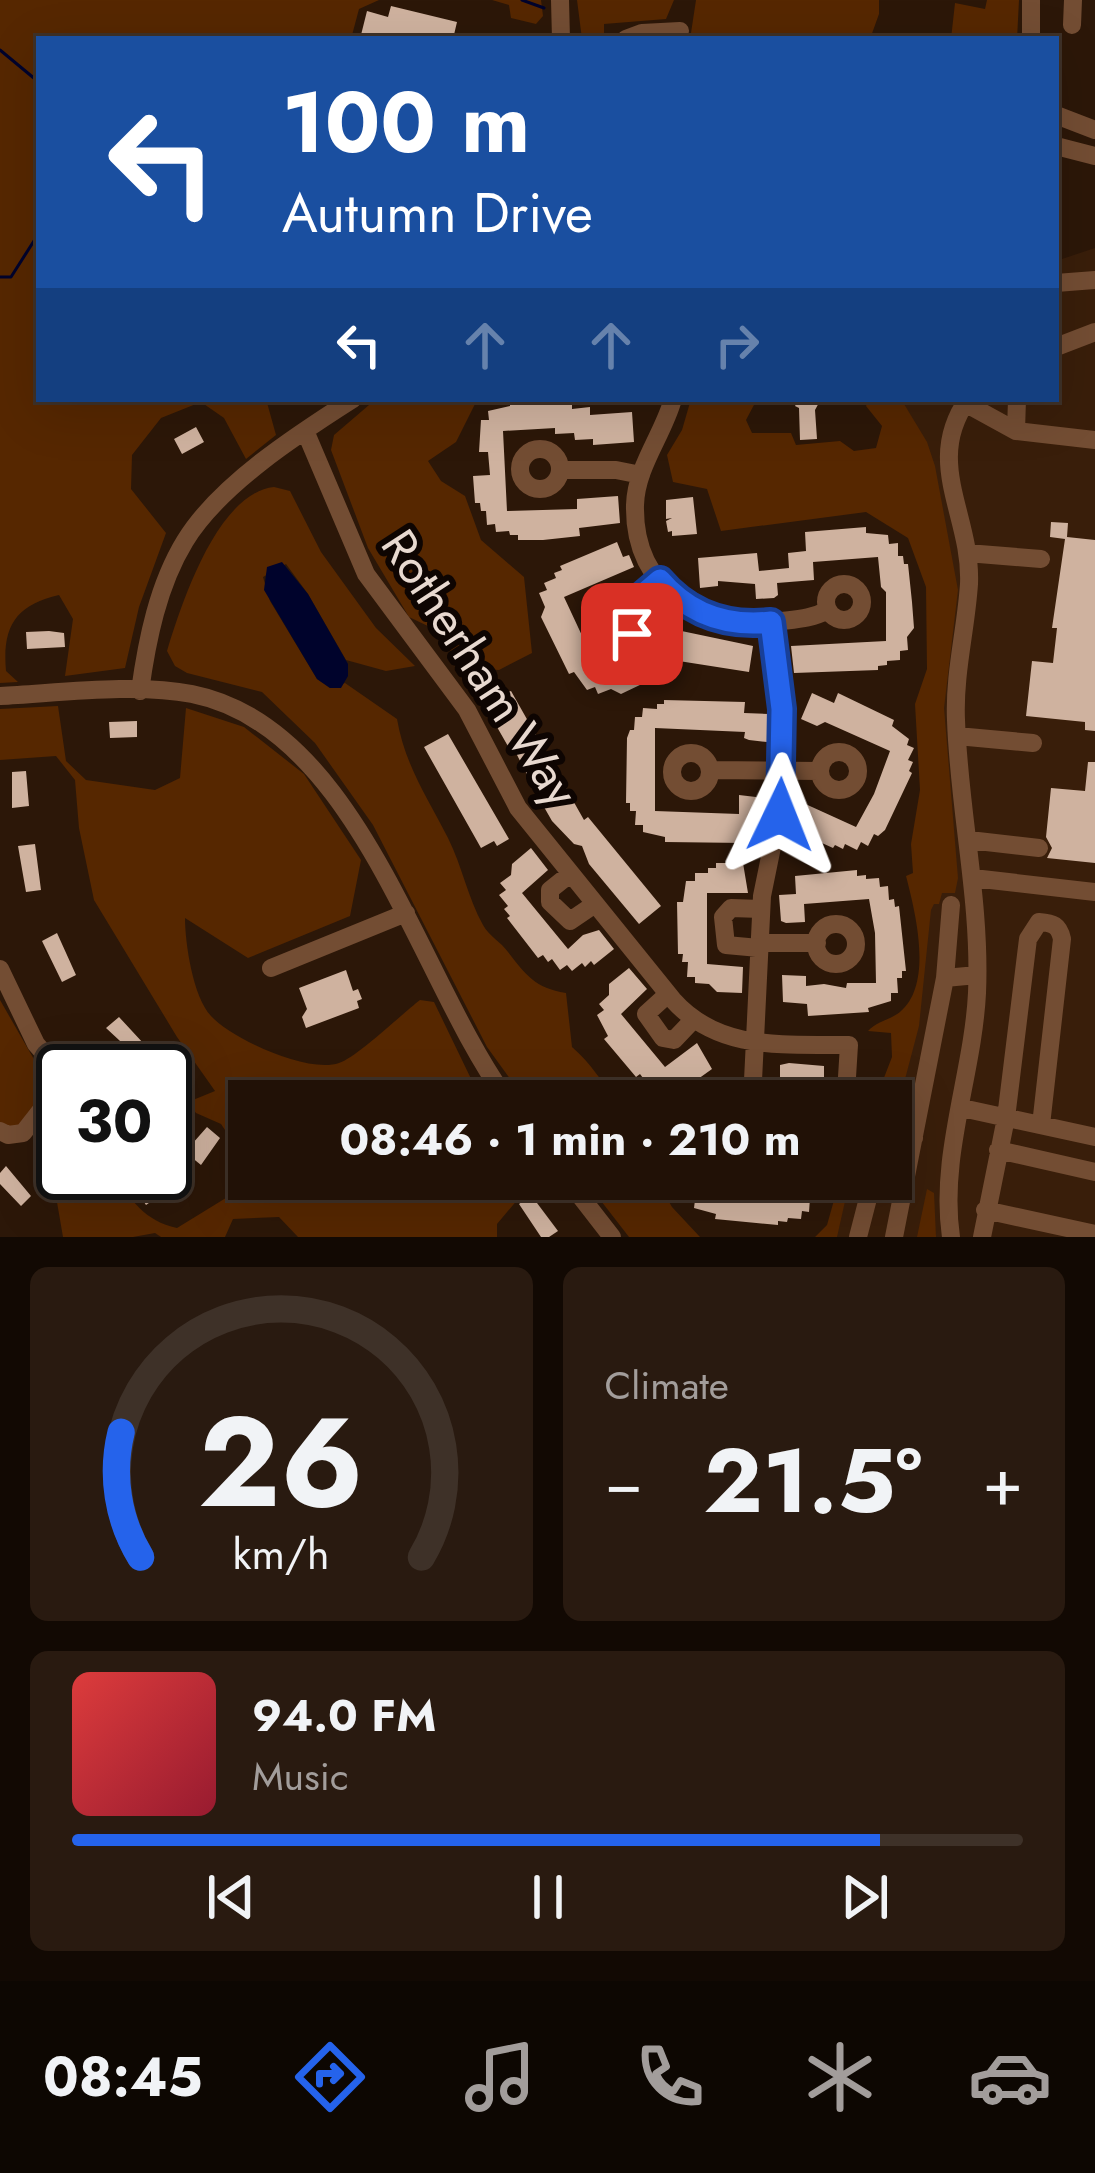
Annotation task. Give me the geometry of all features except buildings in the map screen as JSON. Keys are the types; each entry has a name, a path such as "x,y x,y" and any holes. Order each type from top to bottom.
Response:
{"street":[{"path":"560,0 561,36"},
{"path":"1030,36 1031,0"},
{"path":"1072,25 1073,0"},
{"path":"633,36 680,31"},
{"path":"1059,116 1095,130"},
{"path":"1059,147 1095,156"},
{"path":"1059,283 1095,280"},
{"path":"1059,346 1095,332"},
{"path":"140,691 162,593 192,530 225,494 349,402"},
{"path":"673,402 640,475 635,500 644,552 660,580 677,598 704,614 735,623 812,617 828,610"},
{"path":"951,1237 949,1188 974,1032 977,975 956,698 969,584 947,448 952,424 965,402"},
{"path":"968,402 1016,431 1095,440"},
{"path":"1016,431 1017,402"},
{"name":"Rotherham Way","path":"306,433 366,574 464,704 503,787 668,994 693,1020 717,1034 755,1043 849,1046 847,1080"},
{"path":"560,470 640,475"},
{"path":"967,553 1041,559"},
{"path":"633,603 660,580"},
{"path":"753,1080 760,909 778,826 781,770 782,709 771,622"},
{"path":"0,696 176,692 211,699 257,719 280,736 332,794 406,914 458,1023 495,1080"},
{"path":"957,736 1034,743"},
{"path":"710,770 820,771"},
{"path":"969,840 1039,848"},
{"name":"Rotherham Way","path":"570,874 550,890 550,902 570,921 595,904"},
{"path":"973,878 1095,892"},
{"path":"894,1237 945,978 951,905"},
{"path":"760,909 729,908 723,917 724,944 817,943"},
{"path":"271,968 406,914"},
{"path":"982,1237 1006,1118 1028,939 1039,922 1052,922 1062,939 1041,1126"},
{"path":"0,969 36,1044"},
{"path":"945,978 977,975"},
{"name":"Rotherham Way","path":"668,994 646,1016 662,1038 674,1040 693,1020"},
{"path":"962,1108 1095,1138"},
{"path":"0,1131 23,1133 36,1115"},
{"path":"998,1150 1095,1172"},
{"path":"583,1200 612,1237"},
{"path":"857,1237 867,1200"},
{"path":"985,1210 1095,1234"}],"shaded area":[{"path":"0,0 379,0 359,9 352,36 36,36 36,402 201,402 161,418 132,455 131,489 166,533 139,607 125,668 65,676 73,619 59,595 32,605 15,620 5,655 6,671 18,682 0,683"},
{"path":"492,0 541,0 543,16 536,24 511,18 509,5"},
{"path":"577,0 674,0 666,19 604,24 604,36 582,36"},
{"path":"696,0 879,0 871,36 691,33"},
{"path":"987,0 1019,0 1017,36 951,36 955,3 985,9"},
{"path":"1095,248 1095,1237 828,1237 844,1200 912,1200 912,1080 898,1080 918,1022 936,501 892,402 1059,402 1059,260"},
{"path":"201,402 267,402 276,435 246,459 224,418"},
{"path":"372,402 478,402 456,442 428,461 441,481 465,496 481,540 524,577 532,653 499,670 465,668 432,628 409,617 368,548 331,450 334,435"},
{"path":"690,402 758,402 746,420 752,433 791,433 796,445 840,441 854,451 876,448 882,426 868,402 903,402 927,442 958,590 944,708 958,878 955,893 942,893 931,910 919,1026 905,1080 883,1080 892,1057 891,1033 868,1031 900,1012 910,1000 919,966 906,876 913,873 911,844 920,790 915,704 927,669 926,587 908,538 866,512 721,531 707,489 673,482 667,455 682,430"},
{"path":"274,487 290,491 321,552 376,628 415,666 386,671 346,660 286,564 263,577 270,601 317,679 330,688 345,683 397,719 411,766 453,849 483,925 532,979 566,993 572,1047 601,1080 511,1080 487,1047 373,825 315,743 262,692 175,666 167,651 192,580 219,529 254,494"},
{"path":"58,706 66,761 86,780 155,790 180,778 186,708 244,727 304,774 361,860 350,916 248,958 185,918 188,955 205,1007 221,1025 271,1052 325,1065 356,1053 420,1000 434,1002 472,1080 228,1080 228,1134 221,1124 196,1113 192,1100 215,1091 192,1058 192,1044 182,1044 177,1037 94,900 75,780 56,756 0,760 0,709"},
{"path":"0,1000 36,1063 36,1109 22,1127 0,1126"},
{"path":"927,1189 934,1193 936,1237 917,1237"},
{"path":"228,1197 517,1200 497,1224 497,1237 298,1237 279,1217 233,1219 225,1237 161,1237 155,1233 63,1237 57,1200 133,1200 156,1220 177,1228"},
{"path":"600,1200 668,1200 700,1237 629,1237"},
{"path":"834,1200 845,1200 837,1237 815,1237 827,1225"}],"water":[{"path":"282,562 308,594 348,664 341,688 330,688 317,679 264,590 267,567"}],"waterway":[{"path":"522,0 544,8"},
{"path":"0,50 35,79 36,86"},
{"path":"0,277 11,277 36,238"}],"route":[{"path":"632,634 640,620 633,603 660,580 690,607 719,620 771,622 782,709 780,815"}]}
